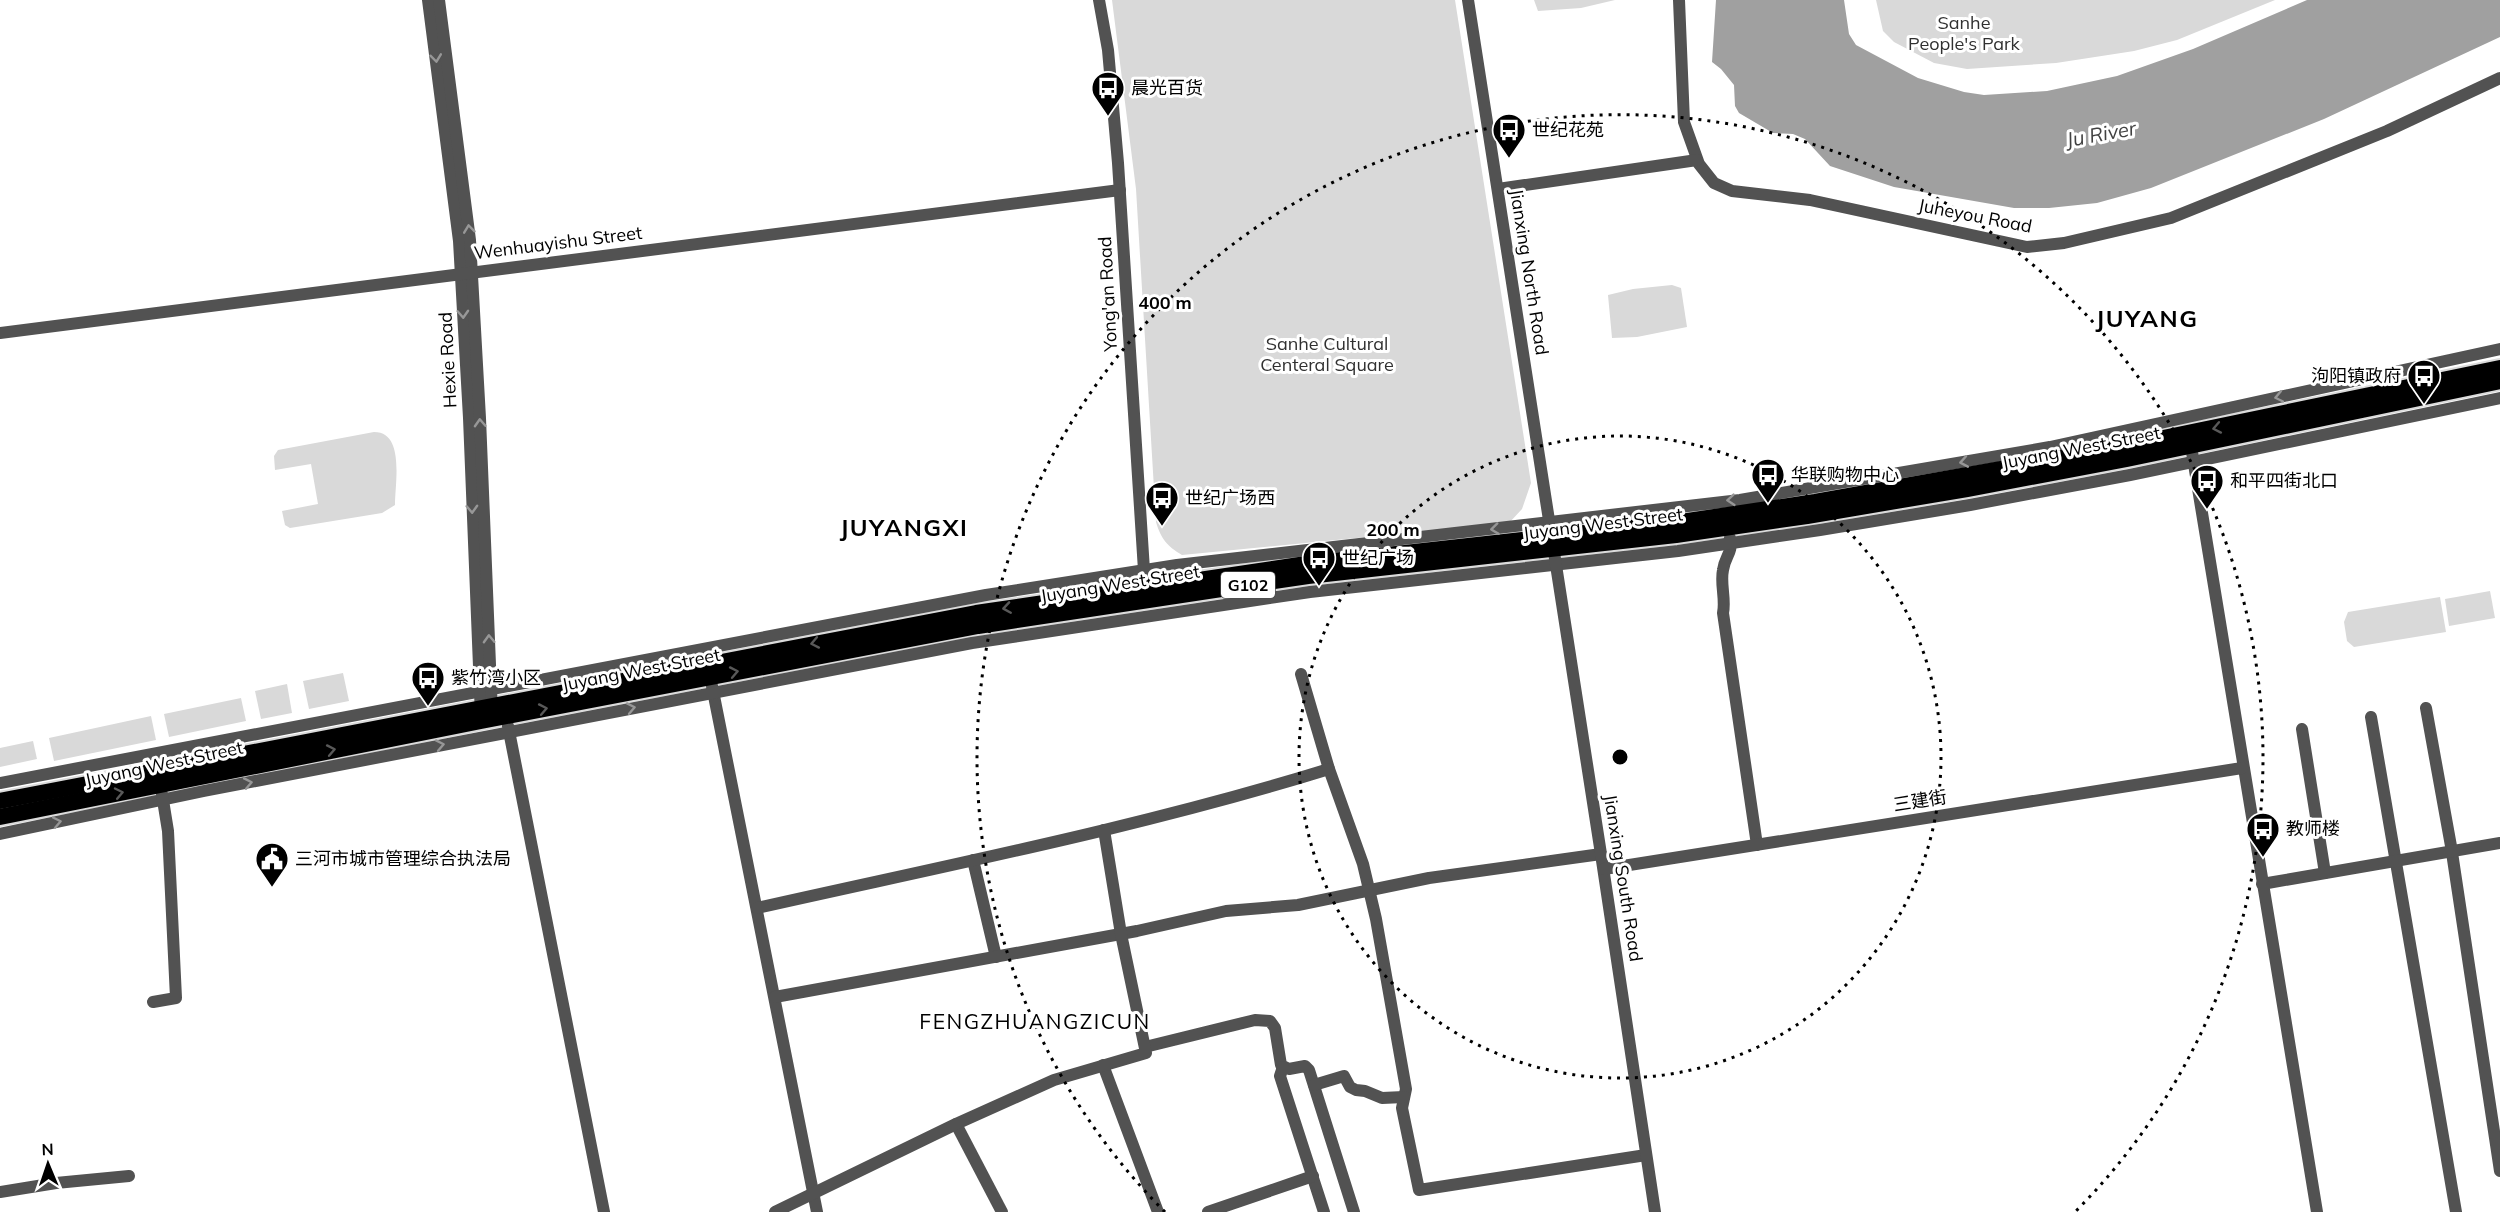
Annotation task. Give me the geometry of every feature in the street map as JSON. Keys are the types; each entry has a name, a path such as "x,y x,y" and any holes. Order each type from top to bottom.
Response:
{"highway":[{"name":"Juyang West Street","path":"0,817 162,792 491,710 712,684 978,626 1185,593 1553,543 1965,477 2500,368"},
{"name":"Juyang West Street","path":"0,801 491,710 1144,578 1553,543 1730,536 1967,489 2192,454 2500,381"}],"street":[{"name":"Hexie Road","path":"428,0 467,273 491,710 604,1212"},
{"name":"Hexie Road","path":"439,0 470,240 467,273"},
{"name":"Yong'an Road","path":"1099,0 1108,50 1120,190 1144,578"},
{"name":"Jianxing North Road","path":"1468,0 1553,543"},
{"name":"Juheyou Road","path":"1678,0 1684,122 1697,160 1714,183 1732,191 1810,200 2006,244 2040,247 2113,233 2194,210 2387,131 2500,78"},
{"path":"1498,189 1697,160"},
{"name":"Wenhuayishu Street","path":"0,333 1120,190"},
{"path":"1553,543 1740,500 2050,447 2500,349"},
{"path":"2317,1212 2192,454 2500,398"},
{"path":"1730,536 1732,549 1723,568 1723,614 1757,845"},
{"name":"Jianxing South Road","path":"1553,543 1654,1212"},
{"path":"1301,674 1329,769 1364,864 1370,890 1406,1089 1402,1108 1419,1190 1646,1155"},
{"path":"712,684 816,1212"},
{"path":"2426,708 2451,851 2500,1171"},
{"path":"0,783 491,710"},
{"path":"0,834 491,710"},
{"path":"2371,717 2456,1212"},
{"path":"2302,729 2325,873"},
{"name":"三建街","path":"1604,869 2242,768"},
{"path":"757,908 1104,830 1255,792 1329,769"},
{"path":"153,1002 177,998 168,831 162,792"},
{"path":"775,1212 956,1124 1054,1080 1146,1053 1121,934 1104,830"},
{"path":"2262,884 2500,843"},
{"path":"775,997 1121,934 1226,911 1298,905 1429,878 1601,854"},
{"path":"973,860 996,957"},
{"path":"1145,1047 1254,1020 1267,1019 1275,1028 1278,1053 1283,1067 1280,1076 1324,1212"},
{"path":"1103,1065 1158,1212"},
{"path":"1283,1067 1308,1067 1354,1212"},
{"path":"1314,1085 1344,1076 1350,1087 1356,1090 1382,1098 1404,1097"},
{"path":"956,1124 1002,1212"},
{"path":"0,1192 56,1183 129,1176"},
{"path":"1208,1212 1313,1176"}],"green space":[{"name":"Sanhe Cultural Centeral Square","path":"1112,0 1455,0 1531,483 1522,509 1509,523 1182,555 1165,542 1156,522 1136,189"},
{"path":"1534,0 1615,0 1581,8 1538,11"},
{"name":"Sanhe People's Park","path":"1876,0 2275,0 2177,40 2134,51 2056,63 1967,69 1934,63 1894,42 1883,31"},
{"path":"1672,285 1681,288 1687,327 1637,337 1612,338 1608,295 1633,289"},
{"path":"374,432 384,434 394,449 397,472 395,505 382,513 290,528 285,525 282,511 318,504 311,464 275,470 274,456 278,450"},
{"path":"2490,591 2495,618 2449,626 2445,599"},
{"path":"2440,597 2446,632 2354,647 2347,641 2344,622 2348,612"},
{"path":"343,673 349,701 309,709 303,681"},
{"path":"287,684 292,713 261,719 255,691"},
{"path":"241,698 246,721 169,737 164,714"},
{"path":"151,716 156,740 54,761 49,738"},
{"path":"33,741 37,759 0,767 0,748"}],"water":[{"name":"Ju River","path":"1716,0 1844,0 1849,34 1856,45 1918,78 1964,92 1984,95 2047,91 2117,76 2193,49 2307,0 2500,0 2500,37 2324,119 2151,188 2097,203 2049,208 2014,208 1894,187 1830,166 1805,139 1793,134 1773,133 1739,113 1735,106 1734,85 1712,62"}],"place":[{"name":"晨光百货","path":"1108,117"},
{"name":"世纪花苑","path":"1509,159"},
{"name":"泃阳镇政府","path":"2424,405"},
{"name":"华联购物中心","path":"1768,504"},
{"name":"和平四街北口","path":"2207,510"},
{"name":"世纪广场西","path":"1162,527"},
{"name":"世纪广场","path":"1319,587"},
{"name":"紫竹湾小区","path":"428,707"},
{"name":"教师楼","path":"2263,858"},
{"name":"三河市城市管理综合执法局","path":"272,888"}],"district":[{"name":"JUYANG","path":"2147,319"},
{"name":"JUYANGXI","path":"904,528"},
{"name":"FENGZHUANGZICUN","path":"1035,1022"}]}
